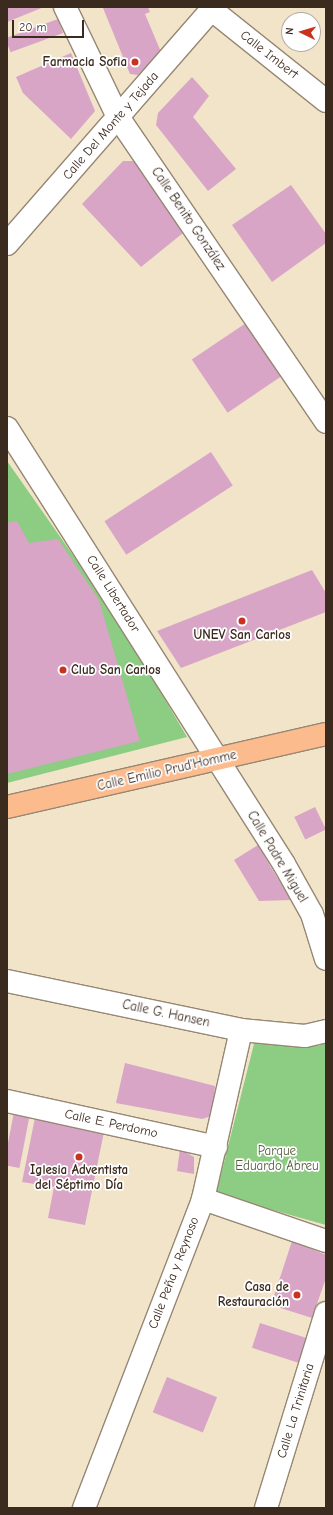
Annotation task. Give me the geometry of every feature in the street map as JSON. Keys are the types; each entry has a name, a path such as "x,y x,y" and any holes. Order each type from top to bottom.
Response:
{"main road":[{"name":"Calle Emilio Prud'Homme","path":"7,807 218,760 326,734"}],"street":[{"name":"Calle Benito González","path":"66,7 118,117 326,422"},
{"name":"Calle Del Monte y Tejada","path":"7,244 213,8"},
{"name":"Calle Imbert","path":"213,8 326,100"},
{"name":"Calle Libertador","path":"7,428 218,760"},
{"name":"Calle Padre Miguel","path":"218,760 308,908 326,959"},
{"name":"Calle G. Hansen","path":"7,981 241,1030 305,1036 326,1031"},
{"name":"Calle Peña y Reynoso","path":"84,1508 203,1199 216,1147 241,1030"},
{"name":"Calle E. Perdomo","path":"7,1101 216,1147"},
{"path":"203,1199 326,1241"},
{"name":"Calle La Trinitaria","path":"266,1508 326,1313"}],"green space":[{"name":"Club San Carlos","path":"7,461 117,618 187,737 7,783"},
{"name":"Parque Eduardo Abreu","path":"257,1032 318,1046 326,1043 326,1225 216,1194"}],"building":[{"path":"7,7 44,7 7,22"},
{"path":"148,7 150,12 145,14 161,52 138,75 130,74 103,8"},
{"path":"58,19 63,33 11,52 7,38"},
{"path":"71,53 95,111 71,139 23,93 16,77"},
{"path":"192,77 209,96 193,117 236,169 208,191 156,125 158,113"},
{"path":"123,161 137,161 183,233 141,267 82,204"},
{"path":"291,185 326,234 326,243 272,282 232,225"},
{"path":"249,321 285,374 228,413 192,360"},
{"path":"211,452 233,486 126,555 104,521"},
{"name":"Club San Carlos","path":"17,521 29,543 58,539 99,600 140,741 7,774 7,523"},
{"name":"UNEV San Carlos","path":"312,570 326,593 326,612 181,668 157,631"},
{"path":"315,807 326,829 305,840 294,817"},
{"path":"258,845 291,900 259,901 234,860"},
{"path":"125,1063 215,1086 212,1116 202,1119 116,1103"},
{"path":"15,1107 31,1110 19,1168 7,1166 7,1148"},
{"name":"Iglesia Adventista del Séptimo Día","path":"36,1113 105,1127 85,1225 48,1218 54,1187 22,1182"},
{"path":"180,1149 194,1157 194,1174 177,1171"},
{"path":"292,1241 326,1255 326,1278 312,1318 271,1305"},
{"path":"260,1323 314,1341 306,1365 252,1348"},
{"path":"167,1377 217,1397 203,1432 153,1412"}],"place":[{"name":"Farmacia Sofia","path":"135,62"},
{"name":"UNEV San Carlos","path":"242,621"},
{"name":"Club San Carlos","path":"63,670"},
{"name":"Iglesia Adventista del Séptimo Día","path":"79,1157"},
{"name":"Casa de Restauración","path":"297,1295"}]}
